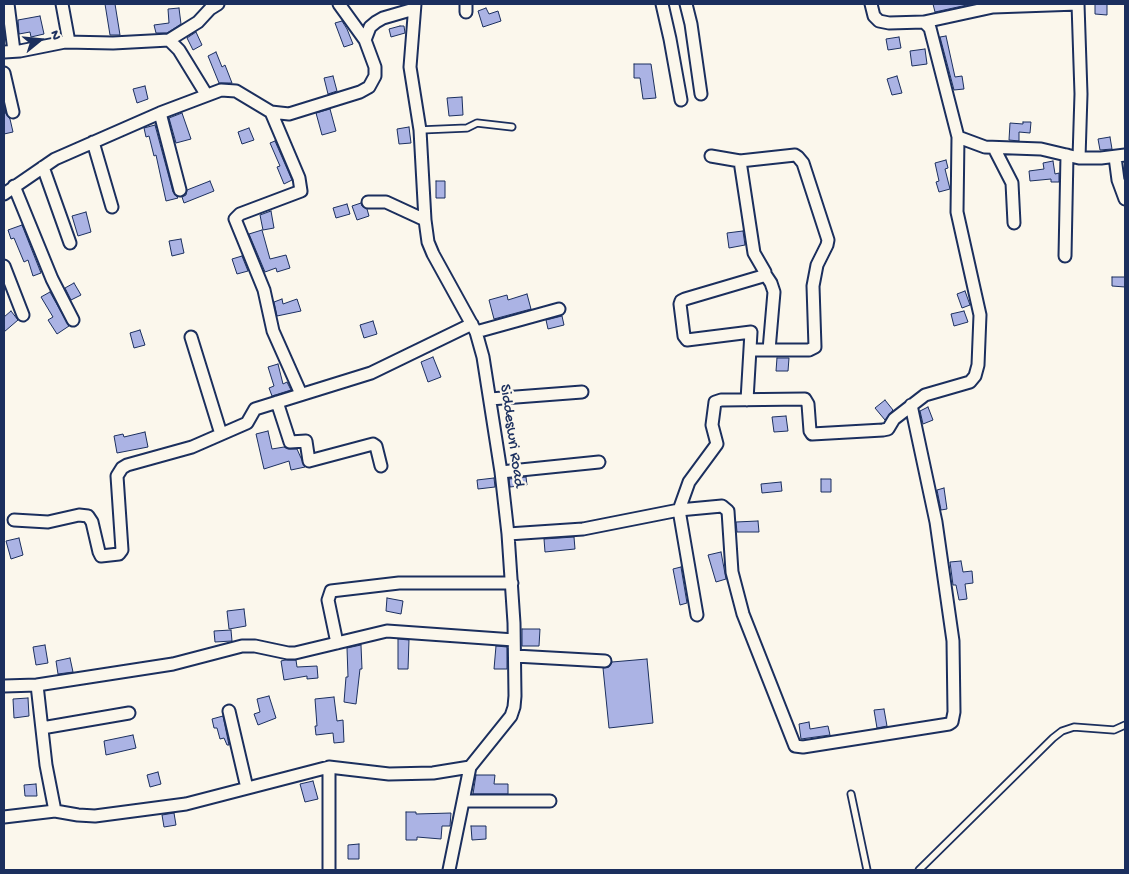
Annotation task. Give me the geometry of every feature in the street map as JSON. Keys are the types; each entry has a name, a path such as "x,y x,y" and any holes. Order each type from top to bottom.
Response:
{"street":[{"path":"8,4 9,52 69,42 113,43 170,40 198,22 210,9 218,4"},
{"path":"62,4 69,42"},
{"path":"4,194 56,159 206,94 221,90 236,91 271,112 289,114 360,92 370,87 375,76 375,67 365,40 339,4"},
{"path":"662,4 681,100"},
{"path":"686,4 691,24 701,94"},
{"path":"871,4 874,16 883,22 924,22 993,7 1078,4 1081,94 1079,158"},
{"path":"365,40 370,27 376,22 415,6"},
{"name":"Siddeswri Road","path":"415,6 410,67 420,130 424,220 428,242 433,254 474,328 483,357 501,472 508,534 515,656 515,696 512,712 470,767 449,870"},
{"path":"697,615 679,510 689,482 717,444 712,425 715,402 721,400 806,400 810,431 815,434 886,430 894,419 930,393 970,382 976,376 980,315 957,212 958,137 932,32 924,22"},
{"path":"170,40 179,50 206,94"},
{"path":"4,73 13,112"},
{"path":"271,112 299,178 301,189 299,193 240,214 235,219 264,290 273,331 301,394"},
{"path":"160,113 180,190"},
{"path":"958,137 978,146 1041,149 1079,158 1120,156 1118,180 1125,199"},
{"path":"93,142 112,206"},
{"path":"994,148 1012,183 1014,223"},
{"path":"711,156 740,161 795,155 798,157 803,163 828,240 817,265 813,286 815,347 808,350 751,350"},
{"path":"1065,256 1067,155"},
{"path":"740,161 755,256 772,283 774,292 769,350"},
{"path":"42,167 70,243"},
{"path":"14,186 52,279 74,320"},
{"path":"368,202 386,202 424,220"},
{"path":"4,266 23,314"},
{"path":"747,400 752,334 750,331 687,340 684,336 680,301 764,276 765,274"},
{"path":"14,520 38,522 79,515 88,516 92,522 101,556 120,554 122,550 116,476 127,465 192,446 247,422 255,408 371,373 474,328 559,309"},
{"path":"190,337 220,434"},
{"path":"490,399 582,392"},
{"path":"278,402 290,442 306,441 309,461 373,444 376,446 381,466"},
{"path":"508,534 583,529 679,510 722,506 728,511 732,572 743,614 795,746 803,747 949,724 952,722 954,712 953,640 932,502 911,405"},
{"path":"501,472 599,462"},
{"path":"337,643 328,600 331,591 390,583 512,583"},
{"path":"4,686 37,685 173,664 242,646 255,646 291,654 387,631 514,640"},
{"path":"515,656 605,660"},
{"path":"37,685 46,765 55,811"},
{"path":"229,711 247,788"},
{"path":"42,728 129,712"},
{"path":"4,817 55,811 78,816 96,816 186,804 329,767 389,774 433,773 470,767"},
{"path":"329,767 329,870"},
{"path":"463,801 550,801"}],"lane":[{"path":"420,130 467,128 477,123 512,127"},
{"path":"919,870 1062,731 1074,727 1114,730 1125,725"},
{"path":"851,794 867,870"}],"building":[{"path":"105,4 115,4 120,35 110,35"},
{"path":"933,4 967,4 967,5 935,12"},
{"path":"1095,4 1107,4 1107,15 1095,14"},
{"path":"179,8 181,24 167,33 156,33 154,25 169,23 168,9"},
{"path":"486,8 489,14 498,11 501,21 483,27 478,11"},
{"path":"40,16 44,34 31,37 30,32 19,34 18,20"},
{"path":"342,21 353,44 344,47 335,23"},
{"path":"404,26 405,33 391,37 389,29"},
{"path":"196,32 202,45 193,50 187,38"},
{"path":"946,36 955,77 962,76 964,89 954,90 940,37"},
{"path":"899,37 901,48 888,50 886,39"},
{"path":"925,49 927,64 912,66 910,51"},
{"path":"216,52 222,67 225,65 232,83 219,83 208,56"},
{"path":"634,64 651,64 656,98 643,99 640,78 634,78"},
{"path":"333,76 337,91 328,94 324,78"},
{"path":"897,76 902,93 892,95 887,79"},
{"path":"145,86 148,99 137,103 133,89"},
{"path":"462,97 463,115 449,116 447,98"},
{"path":"4,106 13,132 4,134"},
{"path":"330,109 336,131 322,135 316,113"},
{"path":"182,113 191,139 176,143 169,118"},
{"path":"1023,122 1031,122 1030,133 1019,132 1019,141 1009,140 1010,123 1023,124"},
{"path":"155,125 173,192 178,198 166,201 156,155 154,156 149,136 146,137 144,128"},
{"path":"409,127 411,143 399,144 397,129"},
{"path":"249,128 254,140 242,144 238,132"},
{"path":"1110,137 1112,149 1100,150 1098,139"},
{"path":"275,141 292,180 284,184 277,167 280,166 270,143"},
{"path":"946,160 948,168 945,169 950,189 939,192 936,182 939,181 935,163"},
{"path":"1053,161 1055,174 1059,173 1059,182 1051,182 1051,179 1030,181 1029,171 1044,169 1043,163"},
{"path":"210,181 214,191 184,203 182,197 186,195 187,190"},
{"path":"436,181 445,181 445,198 436,198"},
{"path":"361,203 367,209 369,216 357,220 352,206"},
{"path":"347,204 350,214 336,218 333,208"},
{"path":"271,211 274,228 263,230 260,215"},
{"path":"86,212 91,232 78,236 72,216"},
{"path":"22,225 41,273 33,276 28,260 24,262 14,238 11,239 8,230"},
{"path":"262,230 270,259 286,255 290,268 277,272 276,268 265,272 249,234"},
{"path":"743,231 745,245 729,248 727,233"},
{"path":"181,239 184,253 172,256 169,241"},
{"path":"242,256 248,271 237,274 232,259"},
{"path":"1112,277 1125,277 1125,287 1112,286"},
{"path":"74,283 81,295 71,300 65,288"},
{"path":"965,291 970,305 962,308 957,294"},
{"path":"50,292 69,326 57,334 48,320 53,317 41,297"},
{"path":"527,294 531,309 494,319 489,300 507,295 508,300"},
{"path":"282,299 283,304 297,299 301,311 277,316 274,302"},
{"path":"11,311 18,320 4,332 4,317"},
{"path":"964,311 968,322 954,326 951,314"},
{"path":"562,316 564,325 548,329 546,320"},
{"path":"373,321 377,334 364,338 360,325"},
{"path":"140,330 145,345 134,348 130,333"},
{"path":"433,357 441,377 428,382 421,362"},
{"path":"777,358 789,358 788,371 776,371"},
{"path":"278,364 283,384 287,382 291,390 272,396 269,388 274,386 268,367"},
{"path":"885,400 893,410 885,420 875,408"},
{"path":"928,407 933,420 923,424 920,411"},
{"path":"786,416 788,431 774,432 772,417"},
{"path":"268,431 272,449 284,447 297,449 305,467 291,470 289,461 264,469 256,434"},
{"path":"145,432 148,447 117,453 114,436 123,434 124,437"},
{"path":"526,477 527,485 510,487 509,479"},
{"path":"494,478 495,487 478,489 477,480"},
{"path":"821,479 831,479 831,492 821,492"},
{"path":"781,482 782,491 762,493 761,484"},
{"path":"944,488 947,509 941,510 937,490"},
{"path":"758,521 759,532 737,532 736,522"},
{"path":"574,537 575,549 545,552 544,539"},
{"path":"19,538 23,555 11,559 6,541"},
{"path":"721,552 726,579 716,582 708,555"},
{"path":"961,561 963,572 972,571 973,583 965,584 967,599 959,600 956,585 953,585 950,562"},
{"path":"681,567 687,603 680,605 673,569"},
{"path":"387,598 403,601 401,614 386,611"},
{"path":"244,609 246,626 229,629 227,611"},
{"path":"522,629 540,629 539,646 522,646"},
{"path":"231,630 232,641 215,642 214,631"},
{"path":"398,639 409,640 408,669 398,669"},
{"path":"45,645 48,663 36,665 33,647"},
{"path":"361,645 362,669 360,669 356,704 344,702 346,677 348,677 347,648"},
{"path":"496,646 507,647 507,669 494,669"},
{"path":"70,658 73,672 58,674 56,661"},
{"path":"647,659 653,723 609,728 603,668 609,667 612,662"},
{"path":"296,660 297,667 317,666 318,678 307,679 307,676 284,680 281,661"},
{"path":"269,696 276,718 258,725 254,714 260,712 257,699"},
{"path":"334,697 337,721 343,720 344,742 334,743 333,733 316,735 315,699"},
{"path":"28,698 29,716 14,718 13,699"},
{"path":"884,709 887,726 877,728 874,710"},
{"path":"223,716 229,745 227,745 224,738 220,739 212,719"},
{"path":"809,722 810,729 828,726 830,735 801,739 799,724"},
{"path":"133,735 136,748 106,755 104,741"},
{"path":"158,772 161,784 150,787 147,775"},
{"path":"476,775 495,775 494,784 508,784 508,794 473,794"},
{"path":"313,781 318,799 305,802 300,784"},
{"path":"36,784 37,796 25,796 24,785"},
{"path":"406,812 416,812 416,814 451,813 450,826 442,826 441,839 417,837 417,840 406,840"},
{"path":"174,813 176,825 164,827 162,815"},
{"path":"471,826 486,826 486,839 472,840"},
{"path":"359,844 359,859 348,859 348,845"}]}
